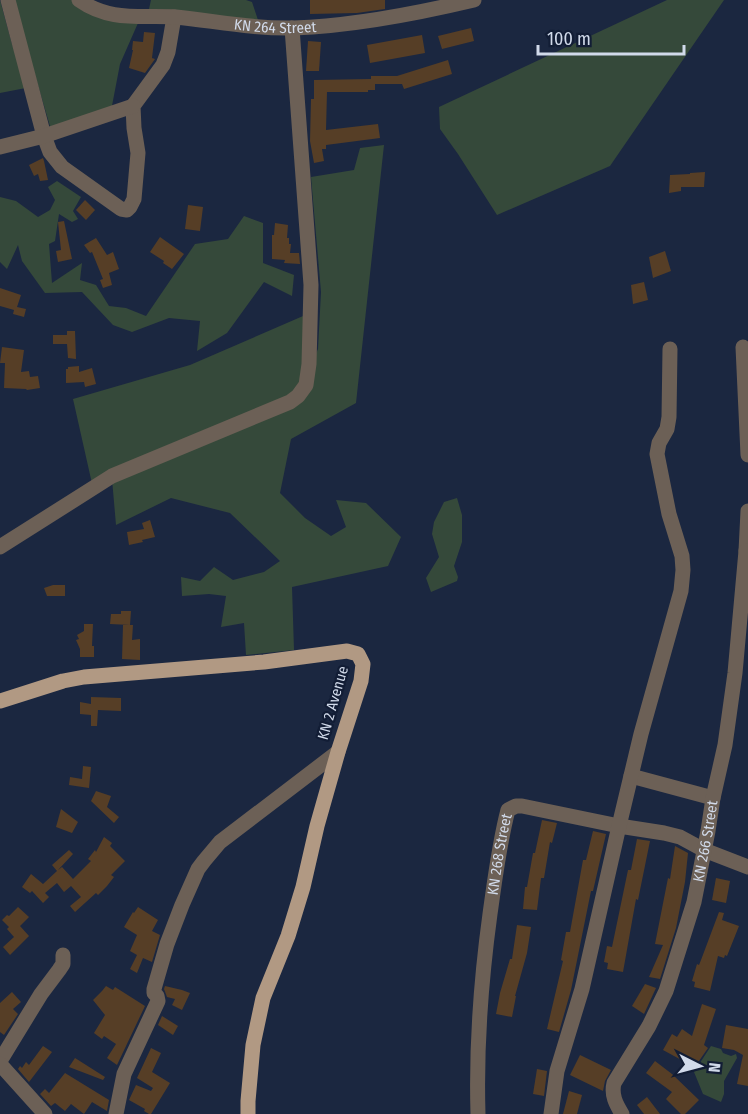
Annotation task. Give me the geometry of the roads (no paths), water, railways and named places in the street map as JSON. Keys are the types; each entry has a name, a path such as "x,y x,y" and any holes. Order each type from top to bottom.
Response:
{"main road":[{"name":"KN 2 Avenue","path":"0,701 63,681 84,677 264,662 347,651 358,654 363,663 361,681 317,826 303,888 288,936 262,999 254,1045 248,1114"}],"street":[{"path":"8,0 50,152 62,167 121,209 127,210 134,199 138,153 133,106"},
{"name":"KN 264 Street","path":"79,0 90,8 122,16 174,17 292,28 367,20 474,0"},
{"path":"0,147 44,136 133,106 163,65 168,52 174,17"},
{"path":"0,547 112,476 290,402 306,386 309,364 311,285 292,28"},
{"path":"743,347 748,455"},
{"path":"551,1114 557,1071 582,989 641,734 681,591 682,556 669,514 657,454 669,417 670,349"},
{"name":"KN 266 Street","path":"622,1114 615,1103 612,1090 614,1083 649,1026 666,991 694,902 725,745 735,673 747,551 748,511"},
{"path":"116,1114 124,1074 158,1000 154,988 167,944 198,869 220,842 338,753"},
{"path":"632,776 713,798"},
{"name":"KN 268 Street","path":"478,1114 477,1080 483,970 500,842 508,810 522,806 664,833 680,837 704,850 748,867"},
{"path":"45,1114 0,1063 41,994 60,970 63,955"}]}
